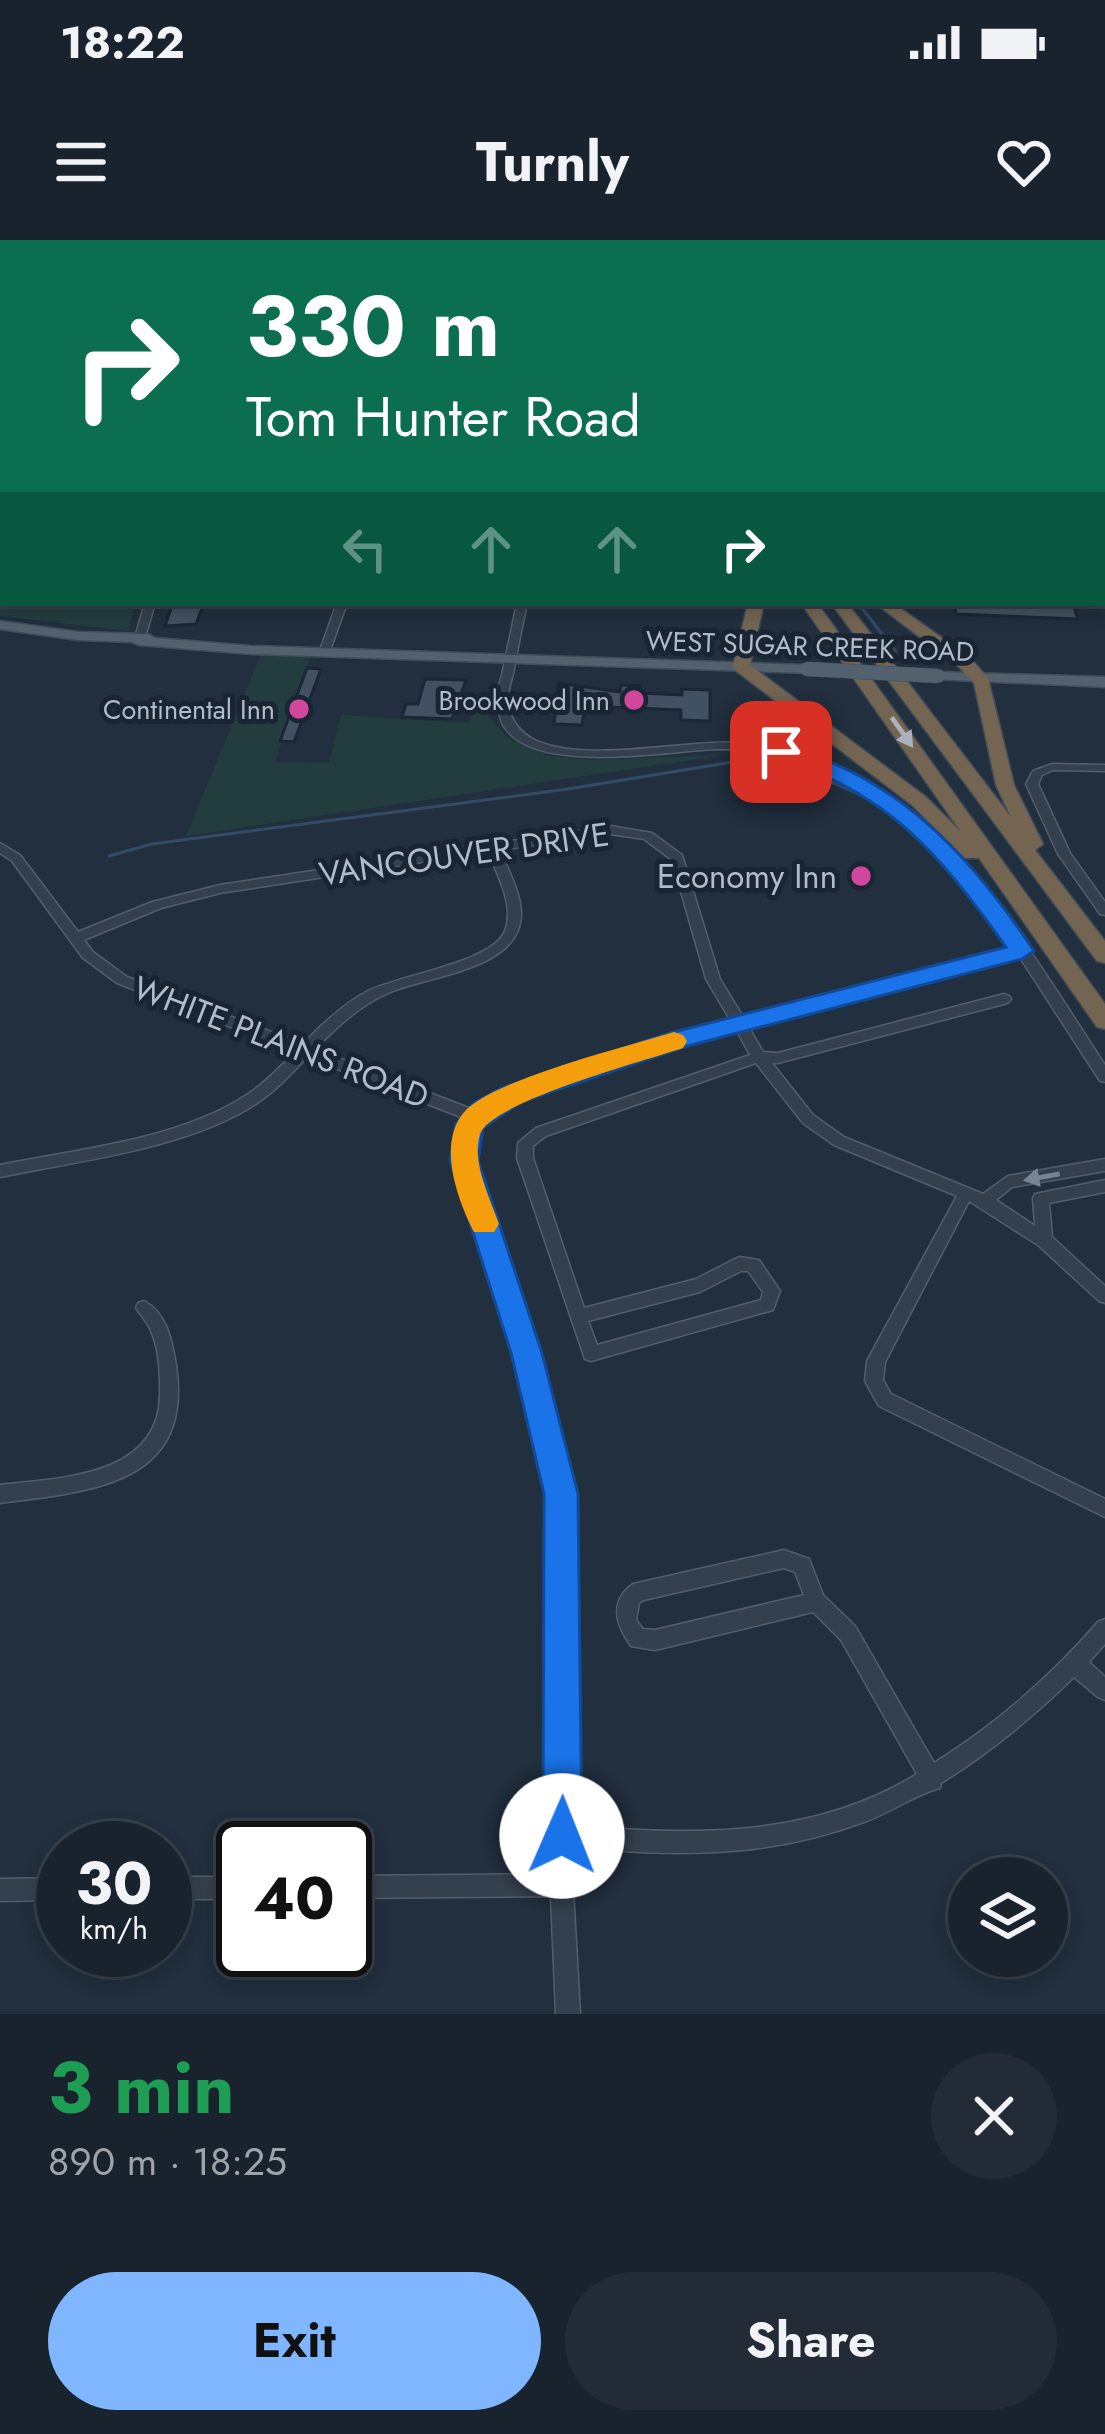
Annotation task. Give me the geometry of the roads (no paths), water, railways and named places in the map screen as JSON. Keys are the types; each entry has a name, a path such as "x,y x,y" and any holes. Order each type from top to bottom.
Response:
{"highway":[{"path":"755,606 741,667 919,801 1017,897"},
{"path":"811,606 1105,1022"},
{"path":"841,606 1105,956"},
{"path":"887,606 978,677 985,689 1005,785 1053,886"}],"main road":[{"name":"WEST SUGAR CREEK ROAD","path":"0,625 143,645 1105,682"}],"street":[{"path":"139,641 149,606"},
{"path":"325,649 341,606"},
{"path":"522,606 502,701 504,717 514,732 542,747 597,753 761,748 805,758 853,777 888,800 951,857 1022,951 1105,1077"},
{"path":"1105,768 1052,767 1037,773 1032,784 1064,854 1105,911"},
{"name":"VANCOUVER DRIVE","path":"75,938 157,905 220,889 610,830 641,834 666,846 682,868 709,970 737,1024"},
{"name":"WHITE PLAINS ROAD","path":"0,848 16,858 94,961 122,980 476,1117"},
{"path":"0,1171 216,1118 266,1089 333,1022 369,996 486,956 515,930 516,911 493,848"},
{"path":"568,2014 560,1885 565,1642 561,1494 526,1353 464,1160 465,1136 476,1117 512,1095 737,1024 1022,951"},
{"path":"578,1317 700,1285 739,1264 753,1265 772,1291 766,1305 591,1354 578,1317 525,1158 526,1143 541,1132 759,1057 778,1058 1004,999"},
{"path":"737,1024 808,1119 838,1141 975,1197 1044,1240 1105,1296"},
{"path":"1105,1165 1008,1182 975,1197 876,1360 874,1381 885,1400 1105,1508"},
{"path":"1044,1240 1041,1198 1105,1186"},
{"path":"0,1494 103,1478 122,1471 152,1448 169,1420 171,1405 163,1336 143,1308"},
{"path":"816,1602 655,1640 638,1639 626,1622 630,1598 640,1592 784,1559 802,1565 816,1602 848,1633 932,1780"},
{"path":"607,1839 700,1847 786,1838 855,1817 932,1780 1076,1664 1105,1629"},
{"path":"1076,1664 1105,1690"},
{"path":"372,1887 560,1885"},
{"path":"0,1889 36,1889"}],"waterway":[{"path":"860,606 896,652"},
{"path":"109,856 152,844 568,789 733,762 801,769 868,798"}],"place":[{"name":"Brookwood Inn","path":"634,700"},
{"name":"Continental Inn","path":"299,709"},
{"name":"Economy Inn","path":"861,876"}]}
